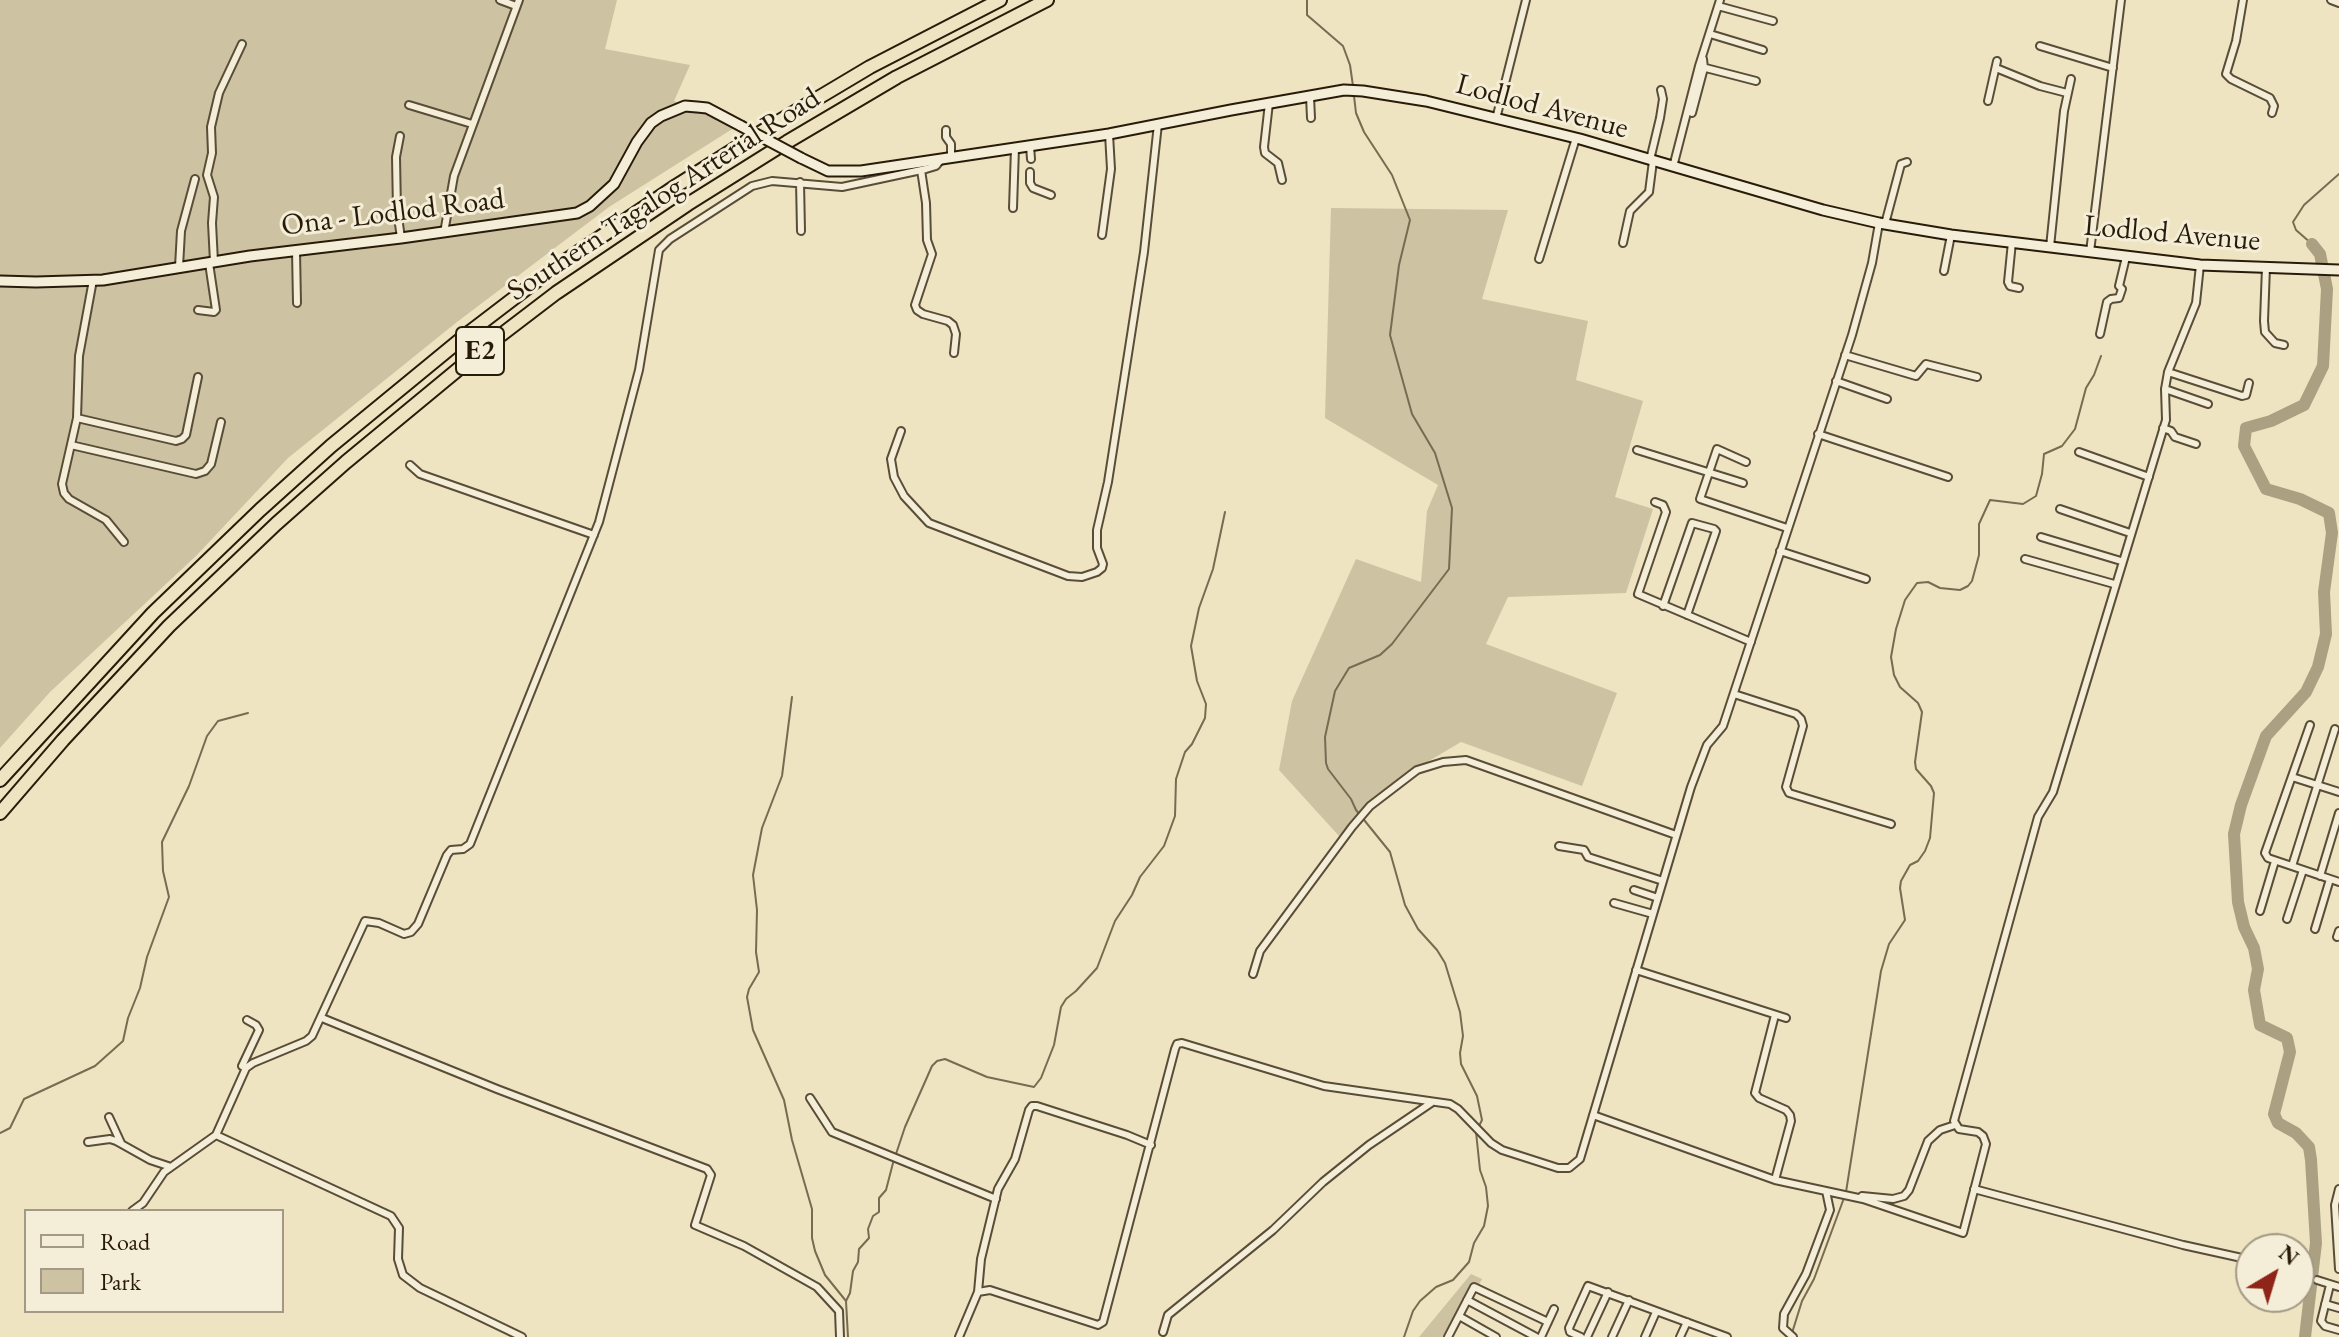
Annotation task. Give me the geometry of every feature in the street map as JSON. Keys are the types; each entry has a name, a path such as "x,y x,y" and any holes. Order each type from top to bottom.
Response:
{"highway":[{"name":"Southern Tagalog Arterial Road","path":"0,780 153,613 260,510 471,331 543,276 749,139 870,67 1000,0"},
{"name":"Southern Tagalog Arterial Road","path":"0,813 169,626 346,462 484,348 556,293 748,166 897,77 1047,0"}],"main road":[{"name":"Lodlod Avenue","path":"741,126 823,169 840,173 1109,134 1344,90 1363,91 1426,101 1576,138 1823,210 1882,223 1951,235 2200,265 2338,270"},
{"name":"Ona - Lodlod Road","path":"0,281 93,280 577,213 590,206 614,184 651,123 673,110 685,106 707,108 741,126"}],"street":[{"path":"444,233 454,176 518,3 500,0"},
{"path":"1496,119 1526,0"},
{"path":"2090,252 2121,0"},
{"path":"2243,0 2226,74 2270,98 2274,106 2272,113"},
{"path":"2331,0 2339,3"},
{"path":"1675,167 1719,3 1773,21"},
{"path":"1710,34 1763,50"},
{"path":"198,310 216,310 211,262 214,197 207,175 212,153 212,120 219,93 242,44"},
{"path":"2040,46 2113,68"},
{"path":"1988,101 1997,64 2040,86 2067,93"},
{"path":"1702,67 1756,81"},
{"path":"2050,247 2071,79"},
{"path":"1623,243 1630,211 1649,192 1663,99 1661,90"},
{"path":"1310,96 1311,118"},
{"path":"1269,103 1265,153 1278,163 1282,180"},
{"path":"409,105 472,124"},
{"path":"901,431 891,459 894,477 904,496 929,523 1068,576 1082,577 1100,571 1103,564 1097,548 1097,530 1108,482 1144,252 1158,124"},
{"path":"135,1209 143,1203 161,1176 216,1135 246,1068 312,1036 365,921 379,923 404,934 411,932 418,924 447,855 451,850 463,849 470,844 599,522 639,370 659,250 670,239 752,186 772,181 842,187 936,166 947,157 951,144 946,130"},
{"path":"1102,235 1111,169 1109,134"},
{"path":"400,136 396,170 401,238"},
{"path":"1539,259 1576,138"},
{"path":"1030,146 1031,159"},
{"path":"1013,208 1015,148"},
{"path":"978,1292 990,1290 1098,1325 1103,1322 1177,1044 1324,1086 1450,1104 1502,1150 1558,1168 1569,1168 1580,1159 1691,787 1707,745 1723,726 1845,355 1901,164 1907,162"},
{"path":"921,170 927,240 932,254 915,305 923,314 953,325 956,334 954,353"},
{"path":"1030,172 1033,188 1051,195"},
{"path":"179,267 181,231 195,179"},
{"path":"800,182 801,231"},
{"path":"1944,271 1951,235"},
{"path":"2012,242 2009,285 2019,288"},
{"path":"296,251 299,278 297,303"},
{"path":"2100,334 2107,302 2119,298 2126,257"},
{"path":"1593,1115 1775,1180 1849,1195 1963,1233 1986,1144 1978,1132 1959,1129 1954,1121 2038,817 2053,792 2166,420 2168,372 2196,303 2200,265"},
{"path":"2266,267 2265,332 2275,343 2284,345"},
{"path":"93,280 79,356 77,418 62,484 69,499 111,524 124,542"},
{"path":"1845,355 1916,376 1926,364 1977,377"},
{"path":"2168,372 2242,396 2246,395 2249,383"},
{"path":"77,418 176,441 182,439 186,435 198,377"},
{"path":"1836,381 1887,399"},
{"path":"2165,389 2208,404"},
{"path":"71,445 196,474 205,471 211,464 221,422"},
{"path":"2163,428 2175,437 2196,444"},
{"path":"1818,434 1948,477"},
{"path":"1746,462 1717,449 1700,496 1702,501 1787,528"},
{"path":"1637,450 1743,483"},
{"path":"2079,452 2149,477"},
{"path":"410,465 420,474 594,535"},
{"path":"1655,502 1663,505 1666,512 1638,592 1640,596 1751,642"},
{"path":"2060,509 2130,533"},
{"path":"1663,606 1692,523 1714,529 1716,531 1687,615"},
{"path":"2041,537 2121,561"},
{"path":"1780,551 1866,579"},
{"path":"2025,559 2114,584"},
{"path":"1734,694 1796,714 1801,719 1803,726 1786,787 1789,793 1891,824"},
{"path":"2310,725 2265,853 2275,861 2339,882"},
{"path":"2292,866 2335,729"},
{"path":"1253,974 1260,951 1352,827 1370,806 1417,770 1443,762 1466,760 1676,835"},
{"path":"2292,777 2339,792"},
{"path":"2320,876 2339,813"},
{"path":"1559,846 1584,850 1588,857 1663,881"},
{"path":"2260,911 2275,861"},
{"path":"2287,919 2303,870"},
{"path":"2315,929 2330,879"},
{"path":"1634,890 1658,898"},
{"path":"1614,903 1653,914"},
{"path":"1636,970 1786,1018"},
{"path":"1775,1015 1755,1088 1759,1098 1786,1110 1790,1115 1775,1180"},
{"path":"322,1018 707,1169 711,1175 695,1225 744,1246 817,1287 839,1311 840,1337"},
{"path":"246,1068 242,1066 259,1030 247,1020"},
{"path":"810,1098 832,1132 996,1199"},
{"path":"1163,1332 1168,1315 1273,1230 1323,1182 1369,1145 1432,1103"},
{"path":"959,1337 978,1292 981,1259 998,1189 1015,1159 1032,1106 1151,1145"},
{"path":"109,1117 121,1144"},
{"path":"1838,1193 1893,1199 1904,1196 1928,1141 1940,1130 1955,1125"},
{"path":"216,1135 391,1216 399,1228 398,1259 403,1275 420,1288 522,1337"},
{"path":"88,1142 110,1139 171,1167"},
{"path":"1974,1189 2235,1256"},
{"path":"2338,1268 2339,1189"},
{"path":"1793,1337 1783,1328 1784,1314 1806,1274 1830,1210 1826,1191"},
{"path":"2317,1280 2339,1287"},
{"path":"2330,1285 2322,1323 2339,1330"},
{"path":"1581,1337 1570,1332 1569,1328 1586,1287 1591,1286 1727,1337"},
{"path":"1458,1337 1449,1335 1474,1287 1548,1322"},
{"path":"1587,1337 1608,1292"},
{"path":"1467,1300 1538,1337 1554,1309"},
{"path":"1612,1337 1629,1300"},
{"path":"2325,1304 2339,1308"},
{"path":"1645,1337 1656,1312"},
{"path":"1459,1316 1496,1337"},
{"path":"1680,1337 1687,1322"}],"green space":[{"path":"0,0 617,0 605,49 690,65 674,101 737,126 609,207 457,322 288,458 196,556 50,692 0,748"},
{"path":"1331,208 1508,210 1482,299 1588,321 1576,380 1643,401 1615,497 1653,509 1626,593 1508,597 1486,644 1617,693 1582,786 1461,742 1395,781 1339,836 1279,770 1292,701 1356,559 1421,582 1427,511 1438,485 1325,418"},
{"path":"1471,1274 1482,1279 1451,1337 1419,1337"}],"waterway":[{"path":"1307,0 1307,15 1343,46 1353,86"},
{"path":"1354,96 1356,113 1364,132 1392,175 1410,220 1399,265 1390,335 1412,414 1435,453 1452,508 1449,569 1392,644 1380,655 1349,668 1335,691 1325,737 1326,763 1356,810 1390,852 1405,905 1418,929 1445,963 1460,1012 1463,1036 1461,1064 1477,1096 1482,1120 1479,1126"},
{"path":"2312,244 2296,230 2293,222 2304,205 2339,174"},
{"path":"2305,1337 2316,1243 2311,1160 2309,1147 2296,1133 2278,1123 2274,1114 2290,1052 2287,1038 2260,1025 2254,990 2258,969 2238,902 2234,834 2266,736 2306,692 2318,667 2326,634 2324,592 2332,533 2329,513 2300,499 2266,489 2244,446 2246,428 2271,421 2304,405 2323,366 2327,289 2320,254 2312,244"},
{"path":"1846,1192 1881,971 1889,944 1905,920 1901,881 1910,865 1918,861 1925,851 1930,838 1934,793 1916,769 1922,712 1918,703 1900,687 1894,675 1891,657 1896,629 1905,600 1917,583 1928,582 1940,588 1960,590 1972,581 1979,555 1979,524 1990,500 2023,504 2036,496 2044,454 2062,446 2075,429 2086,388 2101,356"},
{"path":"848,1337 846,1301 859,1249 869,1238 868,1229 873,1216 879,1212 879,1198 886,1190 905,1127 932,1066 945,1059 987,1077 1034,1087 1041,1078 1054,1045 1061,1007 1097,968 1115,921 1140,877 1164,846 1175,816 1176,779 1185,752 1205,718 1206,704 1197,681 1191,646 1225,512"},
{"path":"792,697 782,776 762,828 753,875 759,972 747,997 753,1030 784,1100 812,1209 815,1251 825,1275 846,1301"},
{"path":"0,1133 10,1128 24,1099 95,1066 123,1041 147,957 169,897 163,871 162,842 189,786 207,736 218,721 248,713"},
{"path":"1404,1337 1420,1301 1436,1287 1453,1280 1469,1262 1474,1243 1484,1226 1488,1206 1476,1132"},
{"path":"1792,1333 1844,1198"}]}
